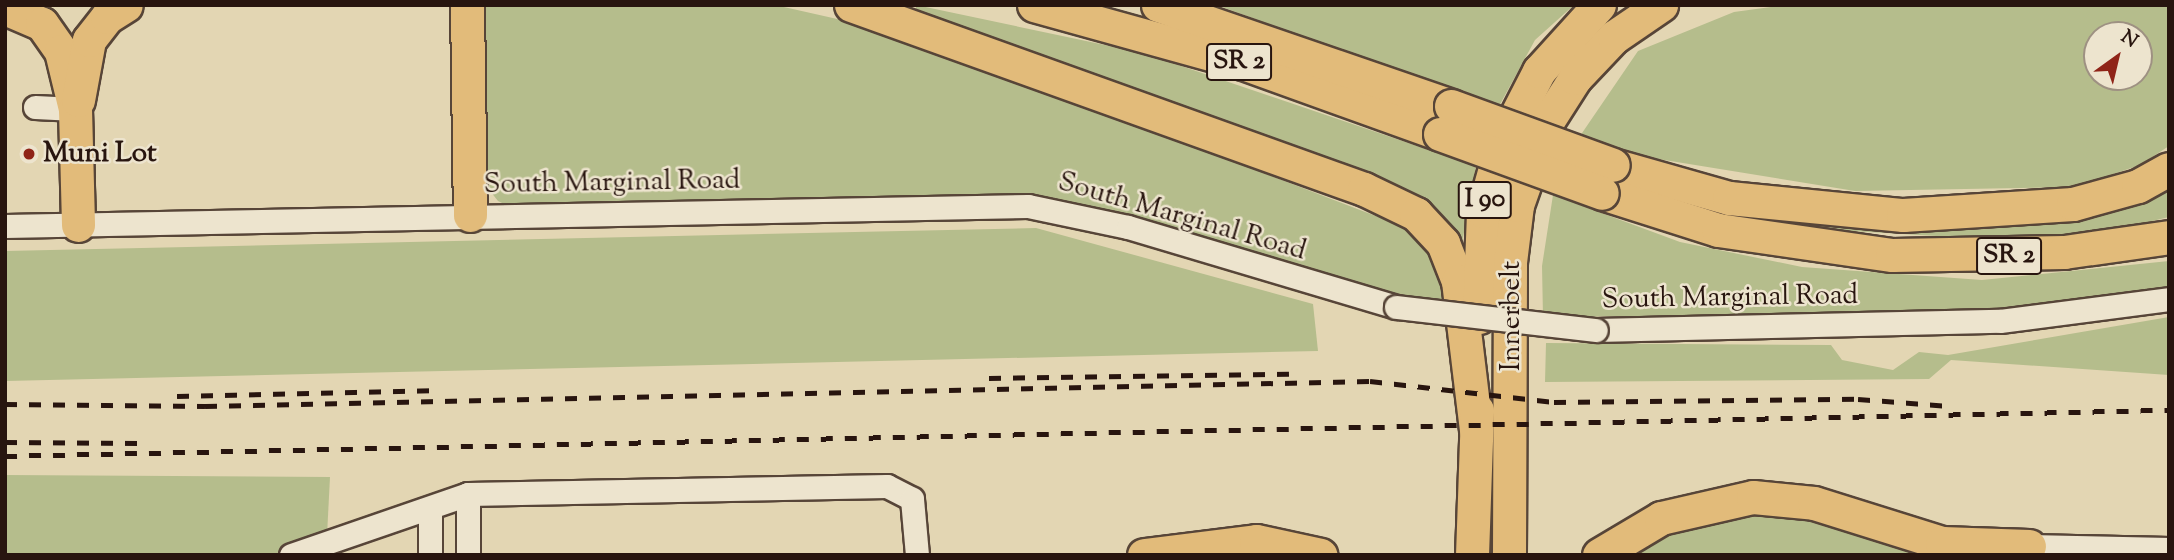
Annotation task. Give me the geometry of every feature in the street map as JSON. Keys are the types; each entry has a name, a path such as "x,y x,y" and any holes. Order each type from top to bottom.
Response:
{"highway":[{"path":"78,225 75,109 89,40 107,17 126,5"},
{"path":"467,5 470,215"},
{"path":"852,5 1325,175 1416,214 1443,243 1454,266 1476,430"},
{"name":"SR 2","path":"1034,5 1445,120"},
{"path":"1158,5 1445,120 1608,179 1729,198 1903,215 2073,204 2128,190 2169,169"},
{"name":"Innerbelt","path":"1472,555 1488,187 1525,92 1599,5"},
{"name":"Innerbelt","path":"1509,555 1510,262 1517,205 1545,125 1575,78 1614,37 1661,5"},
{"path":"5,8 34,18 56,41 75,109"},
{"name":"SR 2","path":"1608,179 1740,234 1892,255 2064,253 2169,237"},
{"path":"1599,555 1661,518 1733,499 1814,503 1880,527 1942,543 2029,550"},
{"path":"1880,527 1920,555"},
{"path":"1144,555 1256,541 1321,555"}],"street":[{"path":"35,107 75,109"},
{"name":"South Marginal Road","path":"5,226 1028,206 1128,227 1395,307 1596,330 2000,321 2169,299"},
{"path":"291,555 468,494 887,485 912,499 917,555"},
{"path":"468,494 468,555"},
{"path":"430,509 430,555"},
{"path":"2029,550 2169,550"}],"green space":[{"path":"478,5 775,5 895,32 1407,228 1448,277 1447,304 1418,302 1090,207 1040,200 551,203 515,209 498,201 479,177"},
{"path":"916,5 1143,53 1476,166 1461,249 916,12"},
{"path":"1217,5 1574,5 1535,40 1498,108"},
{"path":"1785,5 2169,5 2169,146 2140,165 2075,187 1855,191 1615,152 1580,136 1638,51 1734,12"},
{"path":"2169,187 2169,217 2106,232 1988,239 1817,229 1818,222 1918,229 2071,220"},
{"path":"1553,195 1680,242 1802,267 1982,280 2169,261 2169,289 2016,312 1543,317 1542,266"},
{"path":"1036,228 1313,304 1318,351 5,381 5,251"},
{"path":"2169,317 2169,375 1951,360 1929,379 1545,382 1546,343 1831,345 1842,360 1893,370 1919,352 1948,355"},
{"path":"5,475 330,477 326,555 5,555"},
{"path":"1733,499 1905,543 1921,555 1599,555"}],"railway":[{"path":"989,378 1289,374"},
{"path":"5,404 205,406 1370,381 1554,402 1858,399 1949,406"},
{"path":"177,396 432,390"},
{"path":"5,456 2169,410"},
{"path":"5,442 138,443"}],"place":[{"name":"Muni Lot","path":"29,154"}]}
